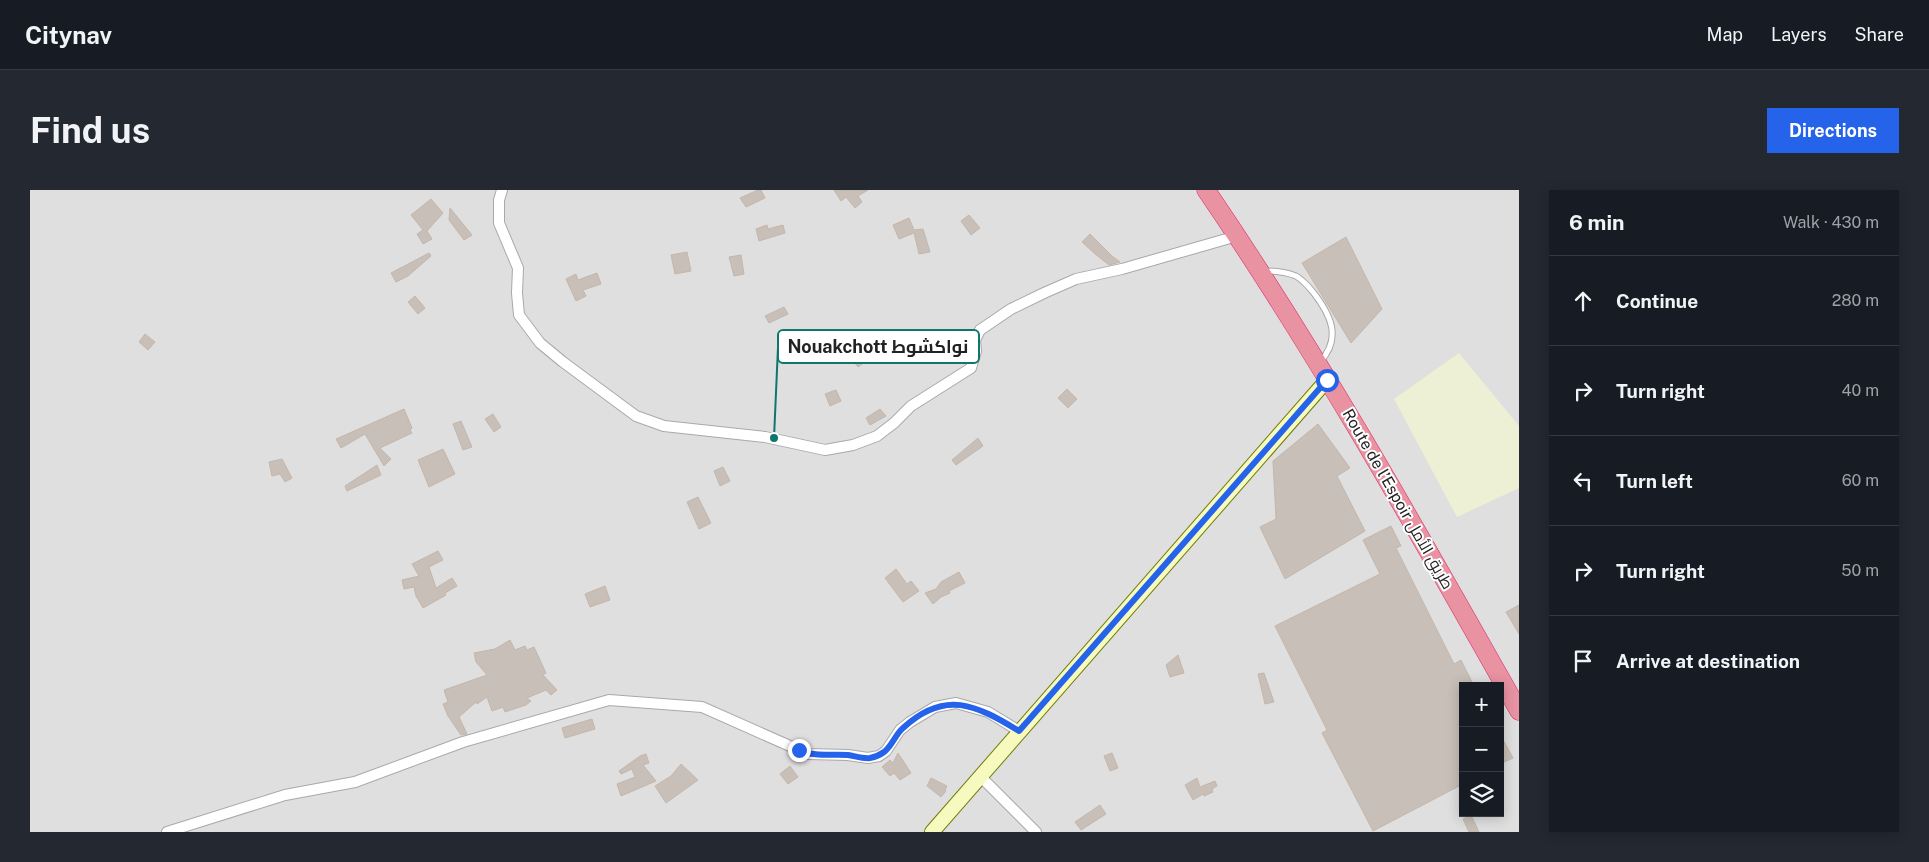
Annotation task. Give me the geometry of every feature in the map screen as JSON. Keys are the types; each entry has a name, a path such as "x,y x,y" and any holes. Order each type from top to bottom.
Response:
{"highway":[{"name":"Route de l’Espoir طريق الأمل","path":"1206,190 1318,364 1399,499 1519,710"}],"street":[{"path":"502,190 499,200 499,223 518,268 517,293 519,315 540,343 563,362 636,416 664,426 765,437 825,450 853,445 877,436 911,406 971,368 976,351 975,340 980,330 1011,309 1076,279 1122,269 1237,236"},
{"path":"932,832 1327,380"},
{"path":"167,832 285,795 355,782 463,742 609,700 702,707 808,754 848,755 868,758 879,756 886,751 900,730 910,722 935,707 956,704 988,712 1019,731"},
{"path":"980,776 1036,832"}],"lane":[{"path":"1259,270 1282,272 1298,277 1320,302 1330,319 1332,338 1329,352 1318,364"}],"shaded area":[{"path":"30,190 1519,190 1519,832 30,832"}],"green space":[{"path":"1459,353 1519,426 1519,488 1457,517 1394,399"}],"building":[{"path":"761,190 765,198 746,207 740,198"},
{"path":"834,190 868,190 858,196 862,202 855,208 846,197 841,201"},
{"path":"431,199 443,213 427,231 432,239 423,244 417,234 423,230 411,215"},
{"path":"450,208 472,235 464,240 449,220"},
{"path":"969,215 980,228 971,235 961,221"},
{"path":"909,218 914,230 923,229 930,252 919,254 914,233 899,239 893,225"},
{"path":"767,225 768,229 783,225 785,233 759,241 756,229"},
{"path":"1090,234 1120,262 1109,265 1082,242"},
{"path":"1346,237 1382,309 1351,343 1302,263"},
{"path":"687,252 691,271 675,274 671,255"},
{"path":"429,253 431,256 408,276 396,282 391,273"},
{"path":"741,255 744,274 734,276 729,257"},
{"path":"597,273 601,284 583,290 586,296 576,301 566,279 576,274 578,280"},
{"path":"415,296 425,308 418,314 408,302"},
{"path":"784,307 788,314 769,323 765,316"},
{"path":"145,334 155,342 148,350 139,342"},
{"path":"862,347 870,358 858,367 850,357"},
{"path":"1067,389 1077,399 1068,408 1058,398"},
{"path":"836,390 841,401 830,406 825,394"},
{"path":"404,409 412,428 410,430 412,433 380,448 391,459 384,466 365,434 341,448 336,439"},
{"path":"880,409 886,416 870,425 866,418"},
{"path":"493,414 501,427 494,432 485,419"},
{"path":"461,421 472,447 463,450 453,424"},
{"path":"1318,424 1350,468 1337,476 1365,531 1285,579 1260,527 1276,519 1273,461"},
{"path":"978,438 983,446 956,465 952,460"},
{"path":"443,449 455,474 429,487 418,460"},
{"path":"282,459 292,478 285,482 280,474 272,476 269,462"},
{"path":"377,465 381,475 347,491 345,486"},
{"path":"723,467 730,481 720,486 714,471"},
{"path":"698,497 711,523 699,529 687,502"},
{"path":"1391,526 1401,546 1396,548 1454,664 1461,660 1472,682 1459,682 1459,786 1373,831 1322,733 1327,730 1275,626 1380,574 1363,540"},
{"path":"438,551 443,560 429,567 436,588 452,578 457,586 445,593 446,595 423,608 416,596 414,587 404,589 402,580 419,576 412,564"},
{"path":"896,569 907,584 911,581 919,591 903,602 885,578"},
{"path":"959,572 965,583 949,591 950,593 941,597 933,604 925,593 936,589 941,582"},
{"path":"605,586 610,600 590,607 585,594"},
{"path":"1519,605 1519,634 1506,612"},
{"path":"510,640 515,650 525,646 527,650 534,647 546,673 543,675 557,690 551,695 546,690 527,698 531,701 526,705 505,712 503,707 492,711 487,697 477,704 476,702 459,717 467,734 461,735 448,716 443,704 448,702 444,690 487,675 476,662 474,653 495,649"},
{"path":"1178,655 1184,673 1170,677 1166,665"},
{"path":"1264,673 1274,702 1265,704 1258,674"},
{"path":"592,719 595,729 565,738 562,728"},
{"path":"1504,741 1513,758 1504,762"},
{"path":"898,753 911,773 900,780 894,773 890,776 882,767 890,760 893,763"},
{"path":"1112,753 1118,768 1110,771 1104,756"},
{"path":"646,754 649,763 643,765 656,781 621,796 617,784 635,777 632,769 621,774 619,771 640,756"},
{"path":"681,764 698,780 666,803 655,786 671,776"},
{"path":"790,766 798,777 788,784 780,774"},
{"path":"931,778 947,786 946,791 941,797 927,786"},
{"path":"1197,778 1200,787 1215,781 1217,786 1212,789 1213,792 1204,796 1203,794 1193,800 1185,785"},
{"path":"1100,805 1106,814 1081,830 1075,822"},
{"path":"1472,817 1479,832 1469,832 1463,819"}],"place":[{"name":"Nouakchott نواكشوط","path":"774,438"}],"route":[{"path":"799,750 808,754 848,755 868,758 879,756 886,751 900,730 910,722 935,707 956,704 988,712 1019,731 1327,380"}]}
